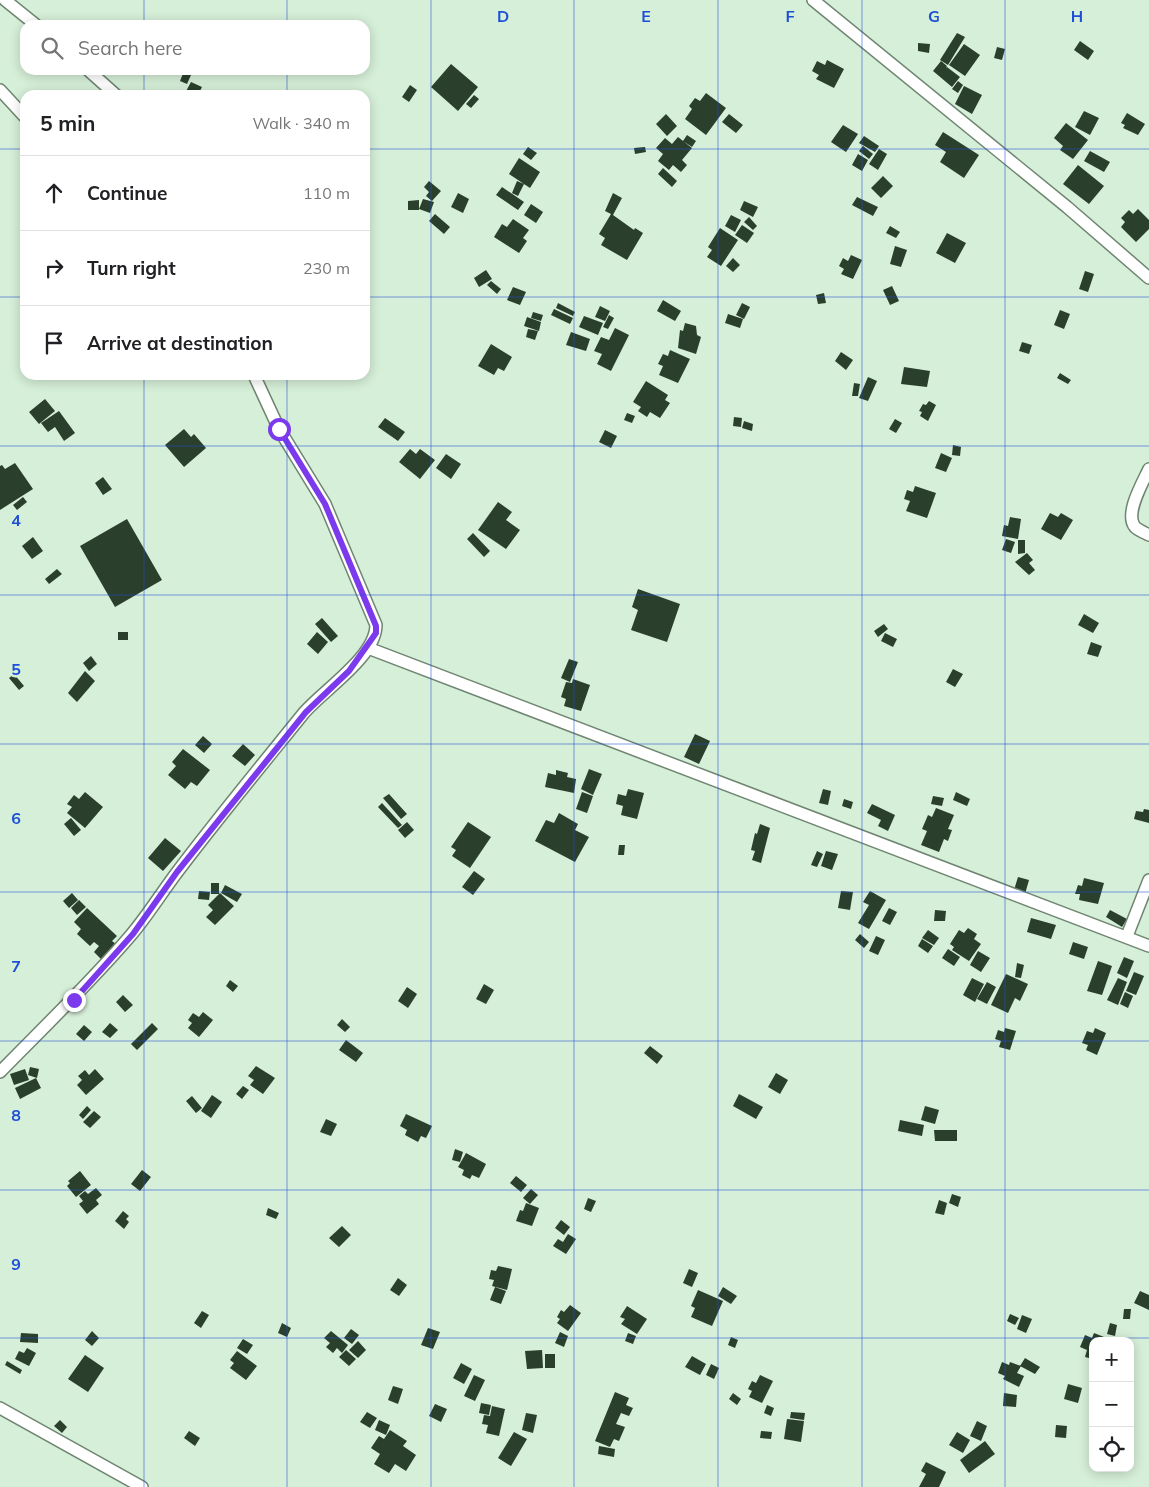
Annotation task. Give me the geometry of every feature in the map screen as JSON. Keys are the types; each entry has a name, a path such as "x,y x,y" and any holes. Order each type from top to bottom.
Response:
{"street":[{"path":"5,0 30,20"},
{"path":"813,0 1067,207 1149,278"},
{"path":"94,75 110,90"},
{"path":"0,90 20,112"},
{"path":"0,1072 74,1000 133,934 177,872 306,712 349,671 368,648 376,633 376,626 325,504 279,429 256,380"},
{"path":"1149,469 1137,493 1132,513 1132,520 1136,527 1149,535"},
{"path":"368,648 1127,936 1149,946"},
{"path":"1127,936 1149,880"},
{"path":"0,1408 142,1487"}],"building":[{"path":"957,33 965,37 948,65 940,60"},
{"path":"1080,41 1094,51 1088,60 1074,50"},
{"path":"918,43 930,44 929,53 918,51"},
{"path":"964,44 980,55 965,76 949,65"},
{"path":"997,47 1005,49 1002,60 994,58"},
{"path":"827,60 844,69 834,88 816,79 819,75 812,71 817,61 825,65"},
{"path":"941,61 947,66 946,68 960,77 952,87 933,71"},
{"path":"451,64 478,87 458,111 431,87"},
{"path":"182,75 191,75 187,84 180,81"},
{"path":"958,81 963,85 958,93 952,89"},
{"path":"191,82 202,87 200,90 187,90"},
{"path":"410,85 417,90 409,102 402,97"},
{"path":"964,86 982,95 972,114 955,104"},
{"path":"706,93 726,108 706,135 685,119 692,109 689,106 695,98 700,101"},
{"path":"474,95 479,99 471,108 466,104"},
{"path":"1084,111 1099,118 1090,135 1075,127"},
{"path":"1127,113 1145,124 1138,135 1123,128 1125,125 1121,123"},
{"path":"666,114 677,126 667,136 656,124"},
{"path":"729,114 743,125 736,133 722,122"},
{"path":"1066,123 1088,140 1073,159 1060,150 1063,146 1054,138"},
{"path":"843,125 858,134 846,152 831,142"},
{"path":"943,132 979,155 964,178 940,162 946,152 935,145"},
{"path":"687,135 696,141 692,147 683,141"},
{"path":"864,136 879,146 875,152 859,143"},
{"path":"678,137 692,148 682,160 687,165 681,172 673,165 669,170 658,161 663,154 656,148 665,138 672,144"},
{"path":"863,146 873,154 869,159 859,151"},
{"path":"528,147 537,153 531,160 523,154"},
{"path":"645,147 646,152 635,154 634,148"},
{"path":"879,149 887,154 878,170 869,164"},
{"path":"1090,151 1110,162 1104,172 1084,161"},
{"path":"858,154 868,160 862,171 852,165"},
{"path":"519,158 540,172 530,188 509,174"},
{"path":"1078,165 1104,186 1089,204 1063,184"},
{"path":"663,168 677,181 672,187 658,174"},
{"path":"883,176 893,186 881,198 871,188"},
{"path":"429,181 441,191 432,201 426,196 429,192 424,187"},
{"path":"517,181 524,184 518,196 512,193"},
{"path":"502,187 524,202 518,210 496,195"},
{"path":"458,193 469,199 463,213 451,207"},
{"path":"613,193 622,198 613,215 634,230 635,228 643,233 627,260 601,245 605,238 599,234 611,214 605,211"},
{"path":"857,197 878,207 873,216 852,205"},
{"path":"423,199 434,202 430,213 419,209"},
{"path":"419,200 419,210 408,210 408,201"},
{"path":"744,201 758,207 753,217 740,210"},
{"path":"531,204 543,212 536,223 524,215"},
{"path":"1138,209 1149,220 1149,229 1136,242 1121,227 1125,222 1121,218 1129,210 1133,214"},
{"path":"435,214 450,227 444,234 429,221"},
{"path":"731,215 741,220 735,232 725,226"},
{"path":"749,217 757,226 753,230 744,222"},
{"path":"513,219 529,230 523,238 527,241 519,253 494,237 502,224 507,227"},
{"path":"742,225 754,233 747,243 735,235"},
{"path":"890,226 900,232 896,238 886,233"},
{"path":"720,228 738,240 721,266 707,257 712,250 708,247"},
{"path":"947,233 966,243 955,263 936,253"},
{"path":"895,246 907,250 901,267 890,264"},
{"path":"851,255 862,260 853,279 841,274 844,269 839,266 843,258 848,261"},
{"path":"733,258 740,265 733,272 726,266"},
{"path":"486,270 492,279 479,287 474,278"},
{"path":"1085,271 1094,274 1088,292 1079,289"},
{"path":"491,281 501,289 497,294 487,285"},
{"path":"892,286 899,301 890,305 883,290"},
{"path":"513,287 526,292 520,305 507,300"},
{"path":"824,293 826,303 818,304 816,295"},
{"path":"663,300 681,311 675,321 657,311"},
{"path":"558,303 575,312 573,316 556,308"},
{"path":"742,303 750,307 744,319 736,315"},
{"path":"600,306 610,311 605,321 595,317"},
{"path":"554,309 573,318 570,324 551,315"},
{"path":"1060,310 1070,314 1064,329 1054,325"},
{"path":"533,312 543,315 541,321 531,318"},
{"path":"728,314 743,319 740,328 725,323"},
{"path":"609,315 614,318 608,329 603,327"},
{"path":"584,316 603,323 598,335 579,327"},
{"path":"527,317 541,322 539,331 524,326"},
{"path":"685,323 696,326 697,335 701,337 696,354 678,348 680,330 683,331"},
{"path":"615,328 629,335 611,371 597,364 602,354 594,351 601,337 609,340"},
{"path":"528,329 538,331 535,340 526,337"},
{"path":"571,332 590,339 586,351 566,345"},
{"path":"1022,342 1032,345 1029,354 1019,351"},
{"path":"491,344 512,357 504,371 498,368 494,375 478,366"},
{"path":"670,350 690,359 678,383 659,375 663,366 658,364 663,354 668,356"},
{"path":"841,352 853,360 846,370 835,361"},
{"path":"904,367 930,371 927,387 901,384"},
{"path":"1060,373 1071,380 1068,384 1057,378"},
{"path":"868,377 877,381 868,401 859,398"},
{"path":"646,381 668,395 665,400 670,403 660,418 650,412 647,417 638,411 641,407 633,402"},
{"path":"854,383 860,384 858,396 852,396"},
{"path":"45,399 55,411 39,424 29,412"},
{"path":"929,401 936,405 928,421 920,416 922,412 919,411 923,404 926,405"},
{"path":"59,411 75,433 64,441 55,427 48,432 41,423"},
{"path":"627,413 635,416 632,423 624,420"},
{"path":"734,417 742,418 741,427 733,426"},
{"path":"385,418 405,432 398,441 378,427"},
{"path":"895,419 902,423 896,433 889,429"},
{"path":"744,421 753,424 752,431 742,428"},
{"path":"184,429 191,437 194,434 206,448 184,467 165,445"},
{"path":"605,430 617,436 611,448 599,442"},
{"path":"953,445 961,447 960,456 952,455"},
{"path":"410,449 416,454 420,449 435,460 420,479 399,462"},
{"path":"941,453 952,458 946,472 935,468"},
{"path":"446,454 461,464 451,479 436,468"},
{"path":"15,463 33,489 0,510 0,466 2,465 5,469"},
{"path":"103,477 112,489 103,495 95,483"},
{"path":"915,486 936,493 927,518 906,511 910,501 904,499 907,490 913,492"},
{"path":"23,497 27,502 17,510 13,505"},
{"path":"498,502 512,512 506,520 520,530 506,549 478,530"},
{"path":"1050,513 1058,517 1061,513 1073,520 1061,540 1041,529"},
{"path":"1010,517 1021,519 1018,539 1002,536 1004,525 1008,526"},
{"path":"127,519 162,580 115,607 80,546"},
{"path":"473,533 490,551 484,557 467,539"},
{"path":"33,537 43,551 32,559 22,546"},
{"path":"1006,539 1015,542 1011,553 1002,550"},
{"path":"1018,540 1025,540 1025,553 1018,554"},
{"path":"1027,553 1033,560 1029,563 1035,570 1029,575 1015,562"},
{"path":"57,569 62,574 49,584 45,579"},
{"path":"638,589 680,604 667,642 631,630 638,610 632,607"},
{"path":"1084,614 1099,623 1093,633 1078,625"},
{"path":"322,618 338,636 331,642 315,624"},
{"path":"884,624 888,629 878,637 874,631"},
{"path":"118,632 128,632 128,640 118,640"},
{"path":"317,632 328,642 318,654 307,644"},
{"path":"885,633 897,639 893,647 881,641"},
{"path":"1091,642 1102,646 1098,657 1087,654"},
{"path":"91,656 97,664 89,671 83,663"},
{"path":"569,659 578,662 570,682 561,678"},
{"path":"953,669 963,674 955,687 946,682"},
{"path":"85,671 95,681 77,702 68,693"},
{"path":"14,674 24,686 19,690 9,678"},
{"path":"573,679 590,685 581,711 564,706 566,699 561,697 566,682 572,683"},
{"path":"695,734 710,741 699,764 684,757"},
{"path":"203,736 212,744 204,753 195,745"},
{"path":"243,744 255,755 245,766 232,756"},
{"path":"183,749 210,770 197,786 191,782 185,789 168,775 176,766 172,762"},
{"path":"589,769 602,774 593,795 581,789"},
{"path":"556,770 568,773 567,777 576,779 574,793 545,787 548,773 556,775"},
{"path":"628,789 644,793 637,819 621,815 623,806 616,804 618,794 626,796"},
{"path":"823,789 831,791 828,805 819,803"},
{"path":"85,792 103,807 85,828 67,813 72,807 67,804 74,795 79,799"},
{"path":"582,792 593,796 587,813 576,809"},
{"path":"956,792 970,799 967,806 953,800"},
{"path":"389,794 407,814 401,819 383,798"},
{"path":"933,796 944,798 942,806 931,804"},
{"path":"844,799 853,802 851,809 842,806"},
{"path":"382,803 402,825 398,828 378,807"},
{"path":"872,804 895,815 888,831 878,826 881,820 867,813"},
{"path":"936,808 954,815 948,829 952,830 948,841 944,839 939,852 921,845 927,831 922,829 928,815 932,817"},
{"path":"1144,809 1149,810 1149,823 1134,819 1136,811 1143,812"},
{"path":"559,813 578,824 575,830 589,837 575,862 535,841 546,820 554,823"},
{"path":"71,818 81,830 74,836 64,824"},
{"path":"407,822 414,830 405,838 398,830"},
{"path":"468,822 491,837 470,868 452,856 456,850 451,847"},
{"path":"760,824 770,828 761,863 752,860 755,851 751,850 755,833 757,834"},
{"path":"165,838 181,851 163,871 148,858"},
{"path":"619,845 625,845 624,855 618,855"},
{"path":"817,851 823,854 817,867 811,865"},
{"path":"826,851 838,854 832,870 821,866"},
{"path":"474,871 485,879 473,895 462,887"},
{"path":"1018,877 1029,880 1025,894 1014,890"},
{"path":"1084,878 1104,883 1098,904 1079,900 1080,894 1075,894 1078,885 1082,886"},
{"path":"211,883 219,883 219,894 211,894"},
{"path":"225,885 242,894 237,902 221,893"},
{"path":"199,891 210,892 209,900 198,899"},
{"path":"841,891 853,892 850,910 838,908"},
{"path":"870,891 886,900 869,929 858,923 869,905 863,902"},
{"path":"72,893 78,900 69,908 63,901"},
{"path":"220,893 234,906 215,925 206,917 213,910 208,905"},
{"path":"79,900 86,907 77,915 71,908"},
{"path":"87,908 117,936 112,941 116,944 101,959 94,952 99,946 94,942 90,946 77,934 81,929 74,922"},
{"path":"889,908 897,912 890,925 882,921"},
{"path":"935,910 946,911 945,921 934,921"},
{"path":"1110,910 1127,919 1122,927 1106,917"},
{"path":"1031,918 1056,925 1051,939 1027,932"},
{"path":"968,928 977,934 974,939 981,944 969,961 952,950 954,947 950,944 959,930 964,933"},
{"path":"928,930 939,938 934,945 922,938"},
{"path":"860,934 869,942 864,948 855,940"},
{"path":"876,936 885,940 878,955 869,951"},
{"path":"922,939 933,946 928,953 918,946"},
{"path":"1073,942 1088,947 1084,959 1069,954"},
{"path":"948,949 960,957 954,966 942,958"},
{"path":"978,951 990,958 981,972 970,965"},
{"path":"1124,957 1134,961 1127,978 1117,973"},
{"path":"1098,961 1112,966 1102,995 1087,991"},
{"path":"1017,963 1024,965 1021,978 1015,977"},
{"path":"1134,972 1144,976 1136,995 1126,991"},
{"path":"1006,974 1028,984 1020,1001 1015,998 1008,1013 991,1005"},
{"path":"972,978 984,984 975,1002 963,995"},
{"path":"1118,978 1127,982 1118,1005 1107,1000"},
{"path":"230,980 238,986 233,992 226,986"},
{"path":"987,982 996,987 987,1004 977,999"},
{"path":"484,984 494,990 486,1004 476,999"},
{"path":"407,987 417,994 408,1008 398,1001"},
{"path":"1125,992 1133,996 1128,1008 1120,1004"},
{"path":"123,995 133,1005 125,1012 116,1002"},
{"path":"203,1012 213,1020 199,1037 188,1028 192,1023 188,1020 193,1013 199,1017"},
{"path":"342,1019 350,1027 345,1032 337,1025"},
{"path":"110,1023 118,1030 110,1038 102,1032"},
{"path":"152,1023 158,1029 137,1050 131,1044"},
{"path":"84,1025 92,1032 84,1041 76,1034"},
{"path":"1005,1028 1016,1031 1010,1050 999,1047 1001,1041 995,1039 998,1030 1004,1032"},
{"path":"1095,1028 1106,1033 1097,1055 1086,1050 1088,1045 1082,1043 1087,1031 1093,1033"},
{"path":"346,1040 363,1053 356,1062 339,1050"},
{"path":"650,1046 663,1056 657,1064 644,1053"},
{"path":"256,1066 275,1078 263,1094 250,1085 254,1080 248,1076"},
{"path":"30,1067 39,1069 37,1078 28,1075"},
{"path":"25,1069 29,1080 14,1085 10,1074"},
{"path":"95,1069 104,1079 86,1095 77,1085 82,1080 78,1076 85,1070 89,1075"},
{"path":"776,1073 788,1080 780,1094 768,1087"},
{"path":"36,1078 41,1088 20,1099 15,1088"},
{"path":"243,1086 249,1090 242,1099 236,1094"},
{"path":"739,1094 763,1107 756,1119 733,1106"},
{"path":"212,1095 222,1102 211,1118 201,1111"},
{"path":"192,1096 202,1108 196,1113 186,1101"},
{"path":"87,1106 91,1110 83,1119 79,1115"},
{"path":"925,1106 939,1110 935,1124 921,1120"},
{"path":"94,1111 101,1117 90,1128 83,1122"},
{"path":"406,1114 432,1126 426,1138 421,1136 418,1142 405,1135 407,1130 400,1126"},
{"path":"326,1119 337,1124 331,1136 320,1132"},
{"path":"900,1120 924,1125 922,1136 898,1131"},
{"path":"934,1130 957,1130 957,1141 935,1141"},
{"path":"455,1149 463,1152 460,1162 452,1160"},
{"path":"466,1153 486,1164 479,1178 472,1175 470,1179 462,1175 464,1170 458,1167"},
{"path":"142,1170 151,1177 140,1191 131,1184"},
{"path":"80,1171 91,1185 76,1197 67,1186 70,1183 68,1181"},
{"path":"516,1176 527,1185 521,1192 510,1183"},
{"path":"96,1188 102,1195 96,1200 99,1204 87,1214 79,1204 83,1201 79,1196 85,1191 88,1194"},
{"path":"531,1189 538,1195 530,1204 523,1198"},
{"path":"952,1194 961,1197 958,1207 949,1203"},
{"path":"588,1198 596,1201 591,1212 584,1209"},
{"path":"939,1200 947,1203 944,1215 935,1213"},
{"path":"526,1203 539,1208 532,1226 516,1221 520,1210 523,1211"},
{"path":"268,1208 279,1213 276,1219 266,1215"},
{"path":"123,1211 129,1216 126,1219 129,1222 124,1229 115,1221"},
{"path":"561,1220 570,1227 564,1235 555,1228"},
{"path":"342,1226 351,1235 339,1247 329,1238"},
{"path":"568,1234 576,1239 566,1254 553,1246 558,1239 563,1242"},
{"path":"498,1266 512,1269 507,1290 492,1286 494,1280 489,1279 491,1270 496,1271"},
{"path":"689,1269 698,1273 692,1287 683,1283"},
{"path":"398,1278 407,1285 399,1296 390,1290"},
{"path":"495,1287 506,1291 501,1304 490,1300"},
{"path":"723,1287 737,1296 731,1304 718,1296"},
{"path":"698,1290 723,1301 712,1326 691,1317 695,1308 691,1306"},
{"path":"1140,1291 1149,1295 1149,1310 1134,1303"},
{"path":"570,1305 581,1313 568,1331 557,1323 560,1319 557,1317 561,1310 564,1312"},
{"path":"627,1306 647,1319 637,1334 621,1324 625,1319 620,1317"},
{"path":"1124,1309 1131,1309 1130,1319 1123,1319"},
{"path":"202,1311 209,1315 201,1328 194,1323"},
{"path":"1010,1314 1019,1318 1015,1325 1007,1321"},
{"path":"1022,1315 1032,1319 1026,1333 1017,1329"},
{"path":"282,1323 291,1328 287,1337 278,1333"},
{"path":"1110,1323 1117,1325 1115,1336 1107,1334"},
{"path":"428,1328 440,1332 433,1349 421,1345"},
{"path":"351,1329 359,1335 352,1344 344,1338"},
{"path":"92,1331 99,1338 92,1346 85,1340"},
{"path":"331,1331 348,1345 342,1353 337,1348 333,1353 326,1347 330,1343 324,1338"},
{"path":"560,1332 568,1336 564,1347 555,1343"},
{"path":"21,1333 38,1334 38,1343 20,1342"},
{"path":"628,1333 636,1336 633,1344 625,1341"},
{"path":"1094,1333 1104,1337 1092,1337"},
{"path":"1085,1335 1090,1337 1089,1358 1085,1357 1087,1350 1080,1347"},
{"path":"731,1337 738,1340 735,1348 728,1345"},
{"path":"243,1339 253,1345 247,1354 237,1348"},
{"path":"358,1341 366,1350 358,1358 349,1350"},
{"path":"27,1348 36,1353 29,1366 15,1359 19,1351 24,1353"},
{"path":"346,1350 356,1359 349,1366 339,1357"},
{"path":"542,1350 543,1368 527,1369 525,1351"},
{"path":"237,1351 257,1366 246,1380 230,1368 234,1363 230,1360"},
{"path":"545,1354 555,1354 555,1368 545,1368"},
{"path":"85,1355 104,1368 88,1392 68,1379"},
{"path":"692,1356 706,1364 700,1375 685,1367"},
{"path":"1025,1358 1040,1367 1035,1374 1020,1366"},
{"path":"7,1361 22,1370 20,1374 5,1365"},
{"path":"1002,1362 1009,1365 1010,1362 1021,1366 1017,1373 1024,1376 1019,1387 1003,1379 1005,1376 998,1373"},
{"path":"461,1363 472,1369 464,1384 453,1378"},
{"path":"711,1364 719,1368 714,1379 706,1375"},
{"path":"474,1375 485,1380 475,1401 464,1396"},
{"path":"760,1375 773,1381 762,1403 749,1397 752,1391 748,1389 752,1381 756,1383"},
{"path":"1068,1384 1082,1388 1078,1403 1064,1399"},
{"path":"393,1386 403,1389 398,1404 388,1400"},
{"path":"615,1392 629,1398 626,1405 633,1408 629,1416 621,1413 616,1424 625,1427 619,1441 614,1439 610,1447 595,1441"},
{"path":"733,1393 741,1399 737,1405 729,1399"},
{"path":"1004,1393 1017,1395 1016,1407 1003,1406"},
{"path":"481,1403 491,1405 489,1415 479,1413"},
{"path":"435,1404 447,1409 441,1422 429,1416"},
{"path":"767,1405 774,1408 771,1416 764,1413"},
{"path":"492,1406 505,1409 499,1436 486,1433 488,1425 482,1424 484,1415 490,1416"},
{"path":"367,1412 377,1418 370,1428 360,1422"},
{"path":"791,1412 805,1413 804,1420 790,1418"},
{"path":"526,1413 537,1415 533,1433 522,1430"},
{"path":"787,1419 804,1421 801,1442 784,1439"},
{"path":"60,1420 67,1427 62,1433 54,1426"},
{"path":"379,1420 390,1425 386,1435 375,1430"},
{"path":"977,1421 987,1426 981,1441 970,1436"},
{"path":"1056,1425 1067,1426 1066,1438 1055,1437"},
{"path":"390,1430 407,1441 403,1446 416,1455 406,1471 395,1464 389,1473 374,1464 380,1454 371,1448 379,1436 384,1439"},
{"path":"189,1431 200,1438 195,1446 184,1438"},
{"path":"761,1431 772,1432 771,1439 760,1438"},
{"path":"514,1432 527,1439 511,1466 498,1458"},
{"path":"957,1432 970,1440 963,1453 949,1445"},
{"path":"985,1441 995,1454 969,1473 960,1460"},
{"path":"599,1446 615,1449 614,1457 598,1454"},
{"path":"926,1462 946,1472 939,1487 919,1487 926,1474 921,1471"}],"route":[{"path":"74,1000 133,934 177,872 243,788 306,712 349,671 368,648 376,633 376,626 325,504 279,429"}]}
